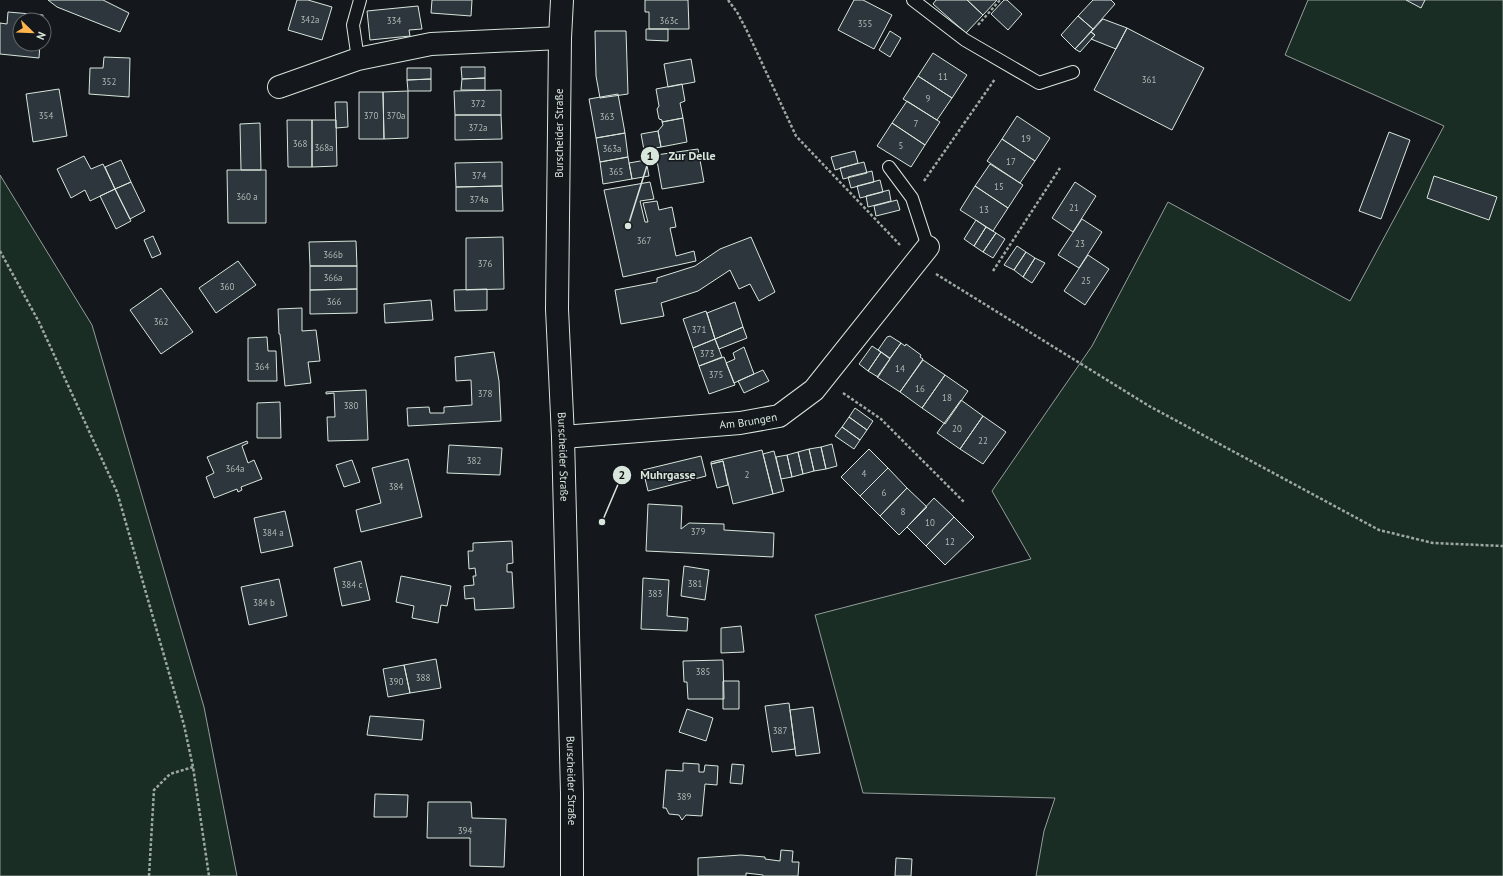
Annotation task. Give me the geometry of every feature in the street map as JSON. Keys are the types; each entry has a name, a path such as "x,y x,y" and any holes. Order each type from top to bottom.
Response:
{"main road":[{"name":"Burscheider Straße","path":"562,0 560,38 557,309 563,437 572,793 572,876"},
{"path":"279,87 358,59 432,44 560,38"},
{"name":"Am Brungen","path":"563,437 740,423 779,416 814,390 921,254"}],"lane":[{"path":"358,59 353,25 360,0"},
{"path":"913,0 965,40 1039,83 1073,72"},
{"path":"888,167 912,198 921,254"}],"path":[{"path":"728,0 737,12 796,136 921,254 1149,406 1379,530 1433,543 1503,546"},
{"path":"965,40 1000,0"},
{"path":"912,198 1005,63"},
{"path":"993,271 1060,168"},
{"path":"0,251 39,322 116,492 184,725 193,767 209,876"},
{"path":"822,380 881,419 965,503"},
{"path":"150,876 151,814 154,790 170,774 193,767"}],"green space":[{"path":"1308,0 1503,0 1503,876 1036,876 1044,831 1055,798 863,793 815,615 1031,559 992,491 1092,346 1168,202 1350,301 1444,126 1285,55"},
{"path":"0,175 92,325 204,707 237,876 0,876"}],"building":[{"path":"48,0 103,0 129,13 120,32 57,7"},
{"path":"297,0 308,0 332,7 322,40 288,30"},
{"path":"432,0 472,0 471,16 431,13"},
{"path":"645,0 688,0 689,29 649,29 649,12 645,12"},
{"path":"854,0 863,0 892,15 874,49 838,30"},
{"path":"936,0 967,0 983,15 966,33 933,4"},
{"path":"967,0 997,0 983,15"},
{"path":"1004,0 1007,0 1022,14 1008,30 991,14"},
{"path":"1093,0 1111,0 1115,4 1093,29 1078,16"},
{"path":"1406,0 1425,0 1421,8"},
{"path":"418,6 422,29 409,30 410,36 370,40 367,11"},
{"path":"8,12 12,12 12,52 39,52 39,58 0,54 0,23 7,24"},
{"path":"1078,16 1093,29 1075,49 1061,35"},
{"path":"1103,19 1127,28 1116,49 1091,39 1095,35 1091,32"},
{"path":"1127,28 1204,68 1172,130 1094,90"},
{"path":"646,29 668,29 668,41 646,40"},
{"path":"595,31 626,31 628,94 600,98 596,76"},
{"path":"890,31 901,38 890,57 879,50"},
{"path":"1091,32 1095,35 1080,52 1075,49"},
{"path":"933,53 967,75 952,98 918,76"},
{"path":"104,57 130,58 129,97 89,94 90,68 103,68"},
{"path":"691,59 695,82 668,87 664,64"},
{"path":"461,67 485,67 485,78 462,79"},
{"path":"407,68 431,68 431,79 407,80"},
{"path":"918,76 952,98 937,120 903,99"},
{"path":"485,78 485,90 461,90 462,79"},
{"path":"431,79 431,91 408,91 407,80"},
{"path":"682,84 685,101 680,103 683,118 662,122 662,120 659,119 657,109 659,106 656,89"},
{"path":"59,89 67,136 33,142 26,94"},
{"path":"501,90 501,115 455,115 454,91"},
{"path":"408,91 408,138 384,139 383,92"},
{"path":"359,92 383,92 384,139 359,139"},
{"path":"618,94 625,133 596,138 589,99"},
{"path":"907,101 940,122 925,145 892,123"},
{"path":"335,102 347,102 348,127 336,128"},
{"path":"455,115 501,115 502,139 455,140"},
{"path":"1017,116 1050,138 1035,161 1002,139"},
{"path":"683,118 687,142 661,147 658,131 663,125 662,122"},
{"path":"287,120 312,120 312,167 288,167"},
{"path":"312,120 336,120 337,166 312,167"},
{"path":"260,123 261,170 241,170 240,124"},
{"path":"892,123 925,145 911,167 877,146"},
{"path":"658,131 661,147 644,150 641,134"},
{"path":"1389,132 1410,140 1381,219 1359,211"},
{"path":"625,133 628,157 600,162 596,138"},
{"path":"1002,139 1035,161 1020,183 987,161"},
{"path":"698,149 704,182 662,189 656,155"},
{"path":"855,151 858,163 835,170 831,157"},
{"path":"84,156 91,169 103,164 115,189 90,201 85,190 71,198 57,169"},
{"path":"628,157 632,179 603,184 600,162"},
{"path":"121,160 131,182 115,189 105,167"},
{"path":"646,160 649,176 632,179 629,163"},
{"path":"502,162 502,186 456,187 455,163"},
{"path":"864,162 867,173 843,179 840,168"},
{"path":"990,164 1023,185 1008,208 975,186"},
{"path":"227,170 266,170 266,223 228,223"},
{"path":"872,171 874,182 851,188 848,177"},
{"path":"1434,176 1497,197 1489,220 1427,198"},
{"path":"880,180 883,192 860,198 857,186"},
{"path":"131,182 145,211 130,219 115,189"},
{"path":"650,182 654,199 640,201 645,222 648,222 643,203 657,201 659,210 672,207 676,227 670,228 676,256 694,251 696,261 623,277 604,190"},
{"path":"1075,182 1096,196 1073,232 1052,218"},
{"path":"502,186 503,211 456,211 456,187"},
{"path":"975,186 1008,208 993,231 960,210"},
{"path":"115,189 131,221 116,229 100,196"},
{"path":"889,190 891,201 868,207 866,196"},
{"path":"897,200 900,210 876,216 874,206"},
{"path":"1082,219 1102,232 1079,268 1058,255"},
{"path":"976,220 986,227 974,246 964,239"},
{"path":"986,227 996,233 983,252 974,246"},
{"path":"996,233 1005,239 993,258 983,252"},
{"path":"153,236 161,254 152,258 144,240"},
{"path":"503,237 504,289 466,290 466,238"},
{"path":"751,237 775,292 759,301 750,284 739,289 730,270 698,291 661,303 664,316 621,324 615,290 657,282 657,278 695,266 720,249"},
{"path":"356,241 357,266 310,266 309,242"},
{"path":"1017,246 1026,252 1014,270 1004,265"},
{"path":"1026,252 1035,258 1023,277 1014,270"},
{"path":"1088,255 1109,269 1085,305 1064,291"},
{"path":"1035,258 1045,263 1032,283 1023,277"},
{"path":"238,261 256,285 216,313 199,288"},
{"path":"310,266 357,266 357,289 310,290"},
{"path":"161,288 193,332 161,354 130,310"},
{"path":"357,289 357,313 310,314 310,290"},
{"path":"487,289 487,310 455,311 454,290"},
{"path":"431,300 433,320 385,323 384,304"},
{"path":"735,302 743,327 715,339 707,313"},
{"path":"302,308 302,331 316,330 320,361 308,362 311,383 285,386 279,334 278,309"},
{"path":"706,311 715,339 693,348 683,319"},
{"path":"743,327 747,338 719,349 715,339"},
{"path":"890,336 901,343 890,358 878,350 887,337"},
{"path":"267,337 268,351 276,351 277,381 248,381 248,338"},
{"path":"715,339 722,357 699,366 693,348"},
{"path":"901,343 905,346 906,344 921,355 920,357 923,359 900,392 877,377"},
{"path":"872,346 881,352 868,371 859,364"},
{"path":"744,347 754,374 734,383 726,363 735,359 733,353"},
{"path":"494,352 499,381 501,421 408,426 407,408 429,407 430,413 444,413 444,407 472,405 471,380 456,381 455,357"},
{"path":"881,352 890,359 878,377 868,371"},
{"path":"724,357 735,385 709,394 699,366"},
{"path":"923,360 945,375 922,408 900,392"},
{"path":"763,370 769,381 744,393 738,381"},
{"path":"945,375 968,391 945,424 922,408"},
{"path":"366,390 368,440 328,441 327,417 335,417 334,393 326,394 326,392"},
{"path":"961,400 983,416 960,449 937,433"},
{"path":"280,402 281,438 257,438 257,403"},
{"path":"855,408 873,421 867,430 849,417"},
{"path":"983,416 1006,432 983,464 960,449"},
{"path":"849,417 867,430 860,440 842,427"},
{"path":"842,427 860,440 854,449 835,436"},
{"path":"247,441 248,443 242,446 248,463 254,460 262,479 241,487 242,490 238,492 237,489 214,498 206,477 214,473 207,457"},
{"path":"832,444 837,466 826,469 821,447"},
{"path":"449,445 502,448 500,475 447,473"},
{"path":"821,447 826,469 814,471 809,449"},
{"path":"809,449 814,471 803,474 798,452"},
{"path":"869,449 888,468 860,496 841,477"},
{"path":"762,450 773,494 733,504 723,461 711,464 711,462"},
{"path":"774,451 784,491 773,494 763,454"},
{"path":"798,452 803,474 792,477 787,455"},
{"path":"787,455 792,477 781,479 776,457"},
{"path":"701,456 706,476 648,491 643,470"},
{"path":"408,459 422,517 361,532 356,510 381,503 372,468"},
{"path":"352,460 360,482 344,487 336,465"},
{"path":"723,461 728,485 717,488 711,464"},
{"path":"888,468 907,488 880,516 860,496"},
{"path":"907,488 927,507 899,535 880,516"},
{"path":"934,498 954,517 926,546 907,527"},
{"path":"648,504 682,506 681,529 689,523 724,524 724,530 774,533 773,557 646,551"},
{"path":"285,511 293,546 261,553 254,518"},
{"path":"954,517 974,537 945,565 926,546"},
{"path":"512,541 513,563 507,564 507,572 512,572 514,608 475,610 474,598 465,599 464,586 474,585 473,576 476,576 475,568 469,569 468,551 473,551 473,543"},
{"path":"361,561 370,600 342,606 334,568"},
{"path":"684,566 709,570 705,600 681,596"},
{"path":"401,576 451,586 447,606 441,605 438,623 412,618 414,606 396,602"},
{"path":"643,578 669,580 667,616 688,618 687,631 641,629"},
{"path":"279,579 287,616 249,625 241,587"},
{"path":"741,626 744,652 721,653 721,628"},
{"path":"436,659 441,688 410,693 404,665"},
{"path":"723,660 724,699 688,699 687,682 684,682 683,661"},
{"path":"404,665 410,693 388,697 383,669"},
{"path":"723,681 739,681 739,709 723,709"},
{"path":"789,703 795,749 772,752 765,706"},
{"path":"813,707 820,753 796,756 790,710"},
{"path":"687,709 713,718 706,741 679,732"},
{"path":"370,716 424,720 422,740 367,735"},
{"path":"683,763 699,764 699,772 704,772 705,765 718,766 717,785 705,784 702,816 686,815 682,820 679,815 669,814 666,808 663,808 666,770 683,771"},
{"path":"732,764 744,765 742,784 730,783"},
{"path":"375,794 408,795 407,817 374,817"},
{"path":"428,802 471,802 472,818 506,819 504,867 470,866 470,838 427,838"},
{"path":"781,850 793,851 792,862 799,862 798,876 763,876 746,873 746,876 698,876 698,858 741,855 765,857 765,859 780,861"},
{"path":"896,858 912,859 911,876 895,876"}],"place":[{"name":"Zur Delle","path":"628,226"},
{"name":"Muhrgasse","path":"602,522"}]}
